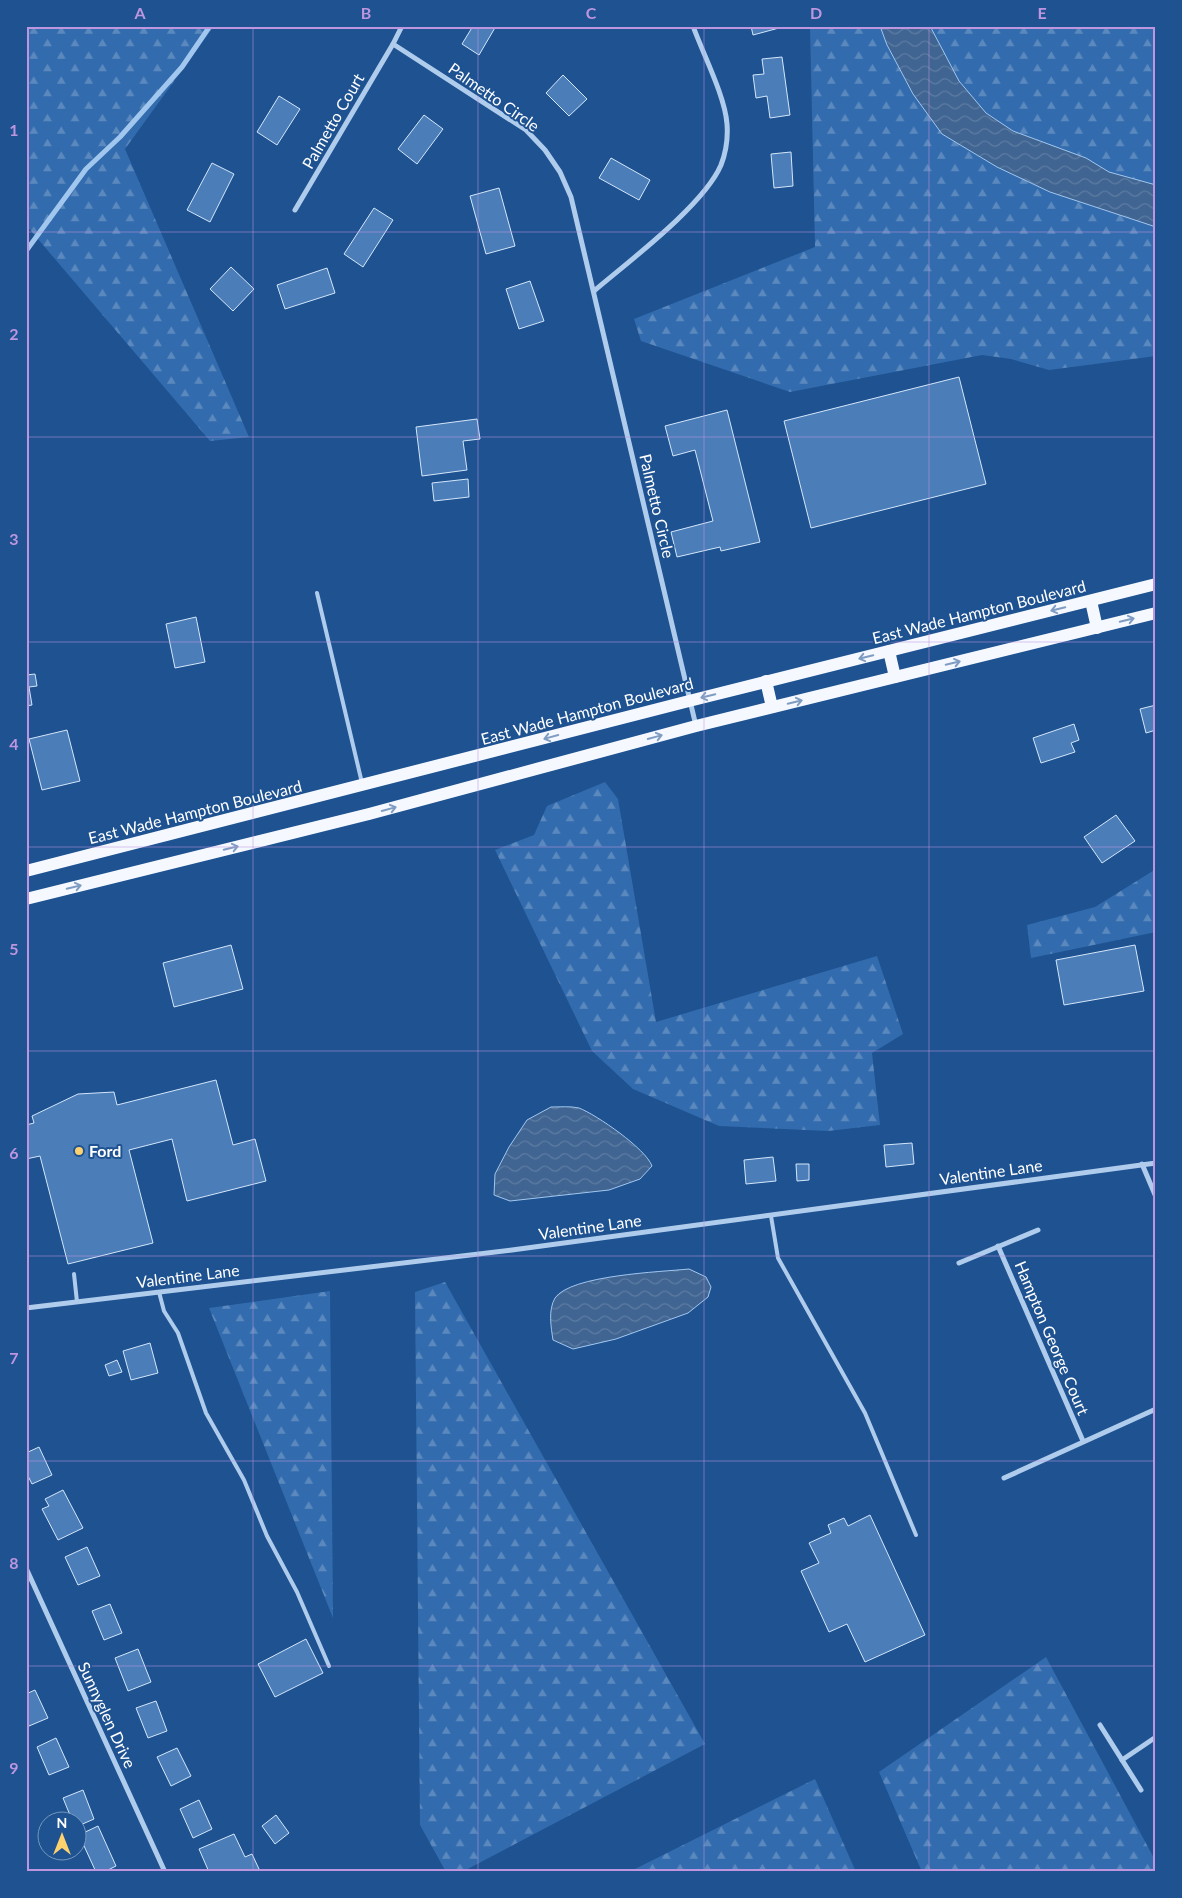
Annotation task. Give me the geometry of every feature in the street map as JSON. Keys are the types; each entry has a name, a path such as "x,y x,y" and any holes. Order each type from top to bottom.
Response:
{"main road":[{"name":"East Wade Hampton Boulevard","path":"26,871 766,681 1156,584"},
{"path":"1091,600 1097,628"},
{"path":"26,899 370,814 696,726 1156,613"},
{"path":"889,651 895,677"},
{"path":"766,681 772,707"}],"street":[{"path":"392,44 402,26"},
{"path":"594,291 653,241 696,199 709,184 721,165 727,144 727,122 693,26"},
{"name":"Palmetto Court","path":"295,210 392,44"},
{"name":"Palmetto Circle","path":"392,44 526,130 545,150 560,172 571,197 696,726"},
{"name":"Valentine Lane","path":"26,1308 159,1291 354,1270 771,1216 1156,1163"},
{"path":"1142,1164 1156,1197"},
{"path":"959,1263 1038,1230"},
{"name":"Hampton George Court","path":"998,1246 1083,1441"},
{"path":"1004,1478 1156,1409"},
{"name":"Sunnyglen Drive","path":"26,1568 165,1872"},
{"path":"1100,1724 1141,1790"},
{"path":"1122,1760 1156,1737"}],"lane":[{"path":"317,593 363,786"},
{"path":"771,1216 778,1258 865,1413 916,1535"},
{"path":"74,1274 77,1302"},
{"path":"159,1291 164,1311 181,1341 206,1414 244,1480 267,1536 296,1592 329,1666"}],"green space":[{"path":"26,26 214,26 125,149 249,437 210,441 26,225"},
{"path":"810,26 880,26 887,46 913,94 942,134 997,167 1050,192 1156,227 1156,356 1049,370 1011,359 982,355 790,392 641,341 634,319 815,247"},
{"path":"930,26 1156,26 1156,185 1109,172 1086,158 1013,131 986,113 959,81"},
{"path":"605,782 618,799 656,1022 877,956 903,1034 872,1053 880,1125 828,1131 719,1126 633,1089 592,1051 495,850 534,835 547,806"},
{"path":"1156,869 1156,932 1031,958 1027,925 1095,907"},
{"path":"445,1282 705,1744 462,1872 446,1872 420,1825 415,1292"},
{"path":"330,1291 333,1618 209,1308"},
{"path":"1046,1657 1156,1862 1156,1872 922,1872 879,1772"},
{"path":"815,1779 856,1872 629,1872"}],"water":[{"path":"880,26 930,26 959,81 986,113 1013,131 1086,158 1109,172 1156,185 1156,227 1050,192 997,167 942,134 913,94 887,45"},
{"path":"551,1107 579,1108 587,1112 631,1142 648,1159 652,1166 640,1179 609,1190 510,1201 494,1195 495,1174 509,1147 527,1120"},
{"path":"689,1269 706,1277 711,1287 708,1297 688,1313 616,1339 573,1349 553,1340 551,1308 555,1298 564,1290 579,1284 617,1276"}],"building":[{"path":"473,26 496,26 479,55 462,44"},
{"path":"751,26 778,26 779,28 753,35"},
{"path":"782,57 790,115 770,118 767,96 756,98 753,75 764,74 762,59"},
{"path":"563,75 587,99 569,116 546,93"},
{"path":"279,96 300,109 277,145 257,132"},
{"path":"424,115 443,129 417,164 398,149"},
{"path":"791,152 793,186 774,188 771,154"},
{"path":"611,158 650,180 639,200 599,178"},
{"path":"212,163 234,174 210,222 187,210"},
{"path":"499,188 515,246 486,254 470,196"},
{"path":"374,208 393,220 363,267 344,254"},
{"path":"231,267 254,289 233,311 210,289"},
{"path":"327,268 335,293 285,309 277,285"},
{"path":"530,281 544,321 519,329 506,289"},
{"path":"959,377 986,484 811,528 784,421"},
{"path":"727,410 760,542 721,551 720,547 677,557 671,532 713,521 695,450 673,456 665,426"},
{"path":"477,419 480,439 463,441 467,470 422,476 416,427"},
{"path":"468,479 469,497 434,501 432,483"},
{"path":"196,617 205,662 175,668 166,624"},
{"path":"35,674 37,686 29,687 32,705 26,706 26,675"},
{"path":"1156,705 1156,730 1146,733 1140,709"},
{"path":"1074,724 1079,740 1071,743 1075,752 1041,763 1033,738"},
{"path":"67,730 80,781 42,790 29,739"},
{"path":"1116,815 1135,841 1102,863 1084,837"},
{"path":"231,945 243,989 174,1007 163,963"},
{"path":"1135,945 1144,991 1064,1005 1056,960"},
{"path":"216,1080 233,1145 255,1139 266,1181 187,1201 172,1139 129,1150 153,1243 68,1264 40,1156 26,1159 26,1125 34,1123 32,1116 78,1094 114,1092 117,1105"},
{"path":"912,1143 914,1164 886,1167 884,1145"},
{"path":"773,1157 776,1181 746,1184 744,1160"},
{"path":"796,1164 809,1164 809,1180 797,1181"},
{"path":"150,1343 158,1373 131,1380 123,1351"},
{"path":"117,1360 122,1372 109,1376 105,1365"},
{"path":"39,1447 52,1475 32,1484 26,1472 26,1453"},
{"path":"63,1490 83,1528 58,1540 42,1509 49,1506 45,1499"},
{"path":"870,1515 925,1635 865,1662 847,1624 829,1632 801,1571 819,1563 809,1543 831,1533 828,1525 844,1518 848,1526"},
{"path":"87,1547 100,1576 78,1585 65,1557"},
{"path":"110,1604 122,1633 104,1640 92,1611"},
{"path":"306,1639 323,1673 275,1697 258,1664"},
{"path":"138,1649 151,1682 128,1691 115,1658"},
{"path":"35,1690 48,1718 29,1726 26,1721 26,1694"},
{"path":"156,1701 167,1731 148,1738 136,1708"},
{"path":"56,1738 69,1767 49,1775 37,1747"},
{"path":"177,1748 191,1776 171,1786 157,1757"},
{"path":"83,1790 94,1819 88,1822 88,1810 68,1810 63,1798"},
{"path":"199,1800 212,1829 193,1838 180,1809"},
{"path":"276,1815 289,1833 275,1844 262,1826"},
{"path":"98,1826 116,1866 104,1872 96,1872 88,1855 88,1831"},
{"path":"234,1834 245,1857 252,1854 259,1869 254,1872 209,1872 199,1849"}],"waterway":[{"path":"26,251 86,169 120,137 182,67 210,26"}],"place":[{"name":"Ford","path":"79,1151"}]}
